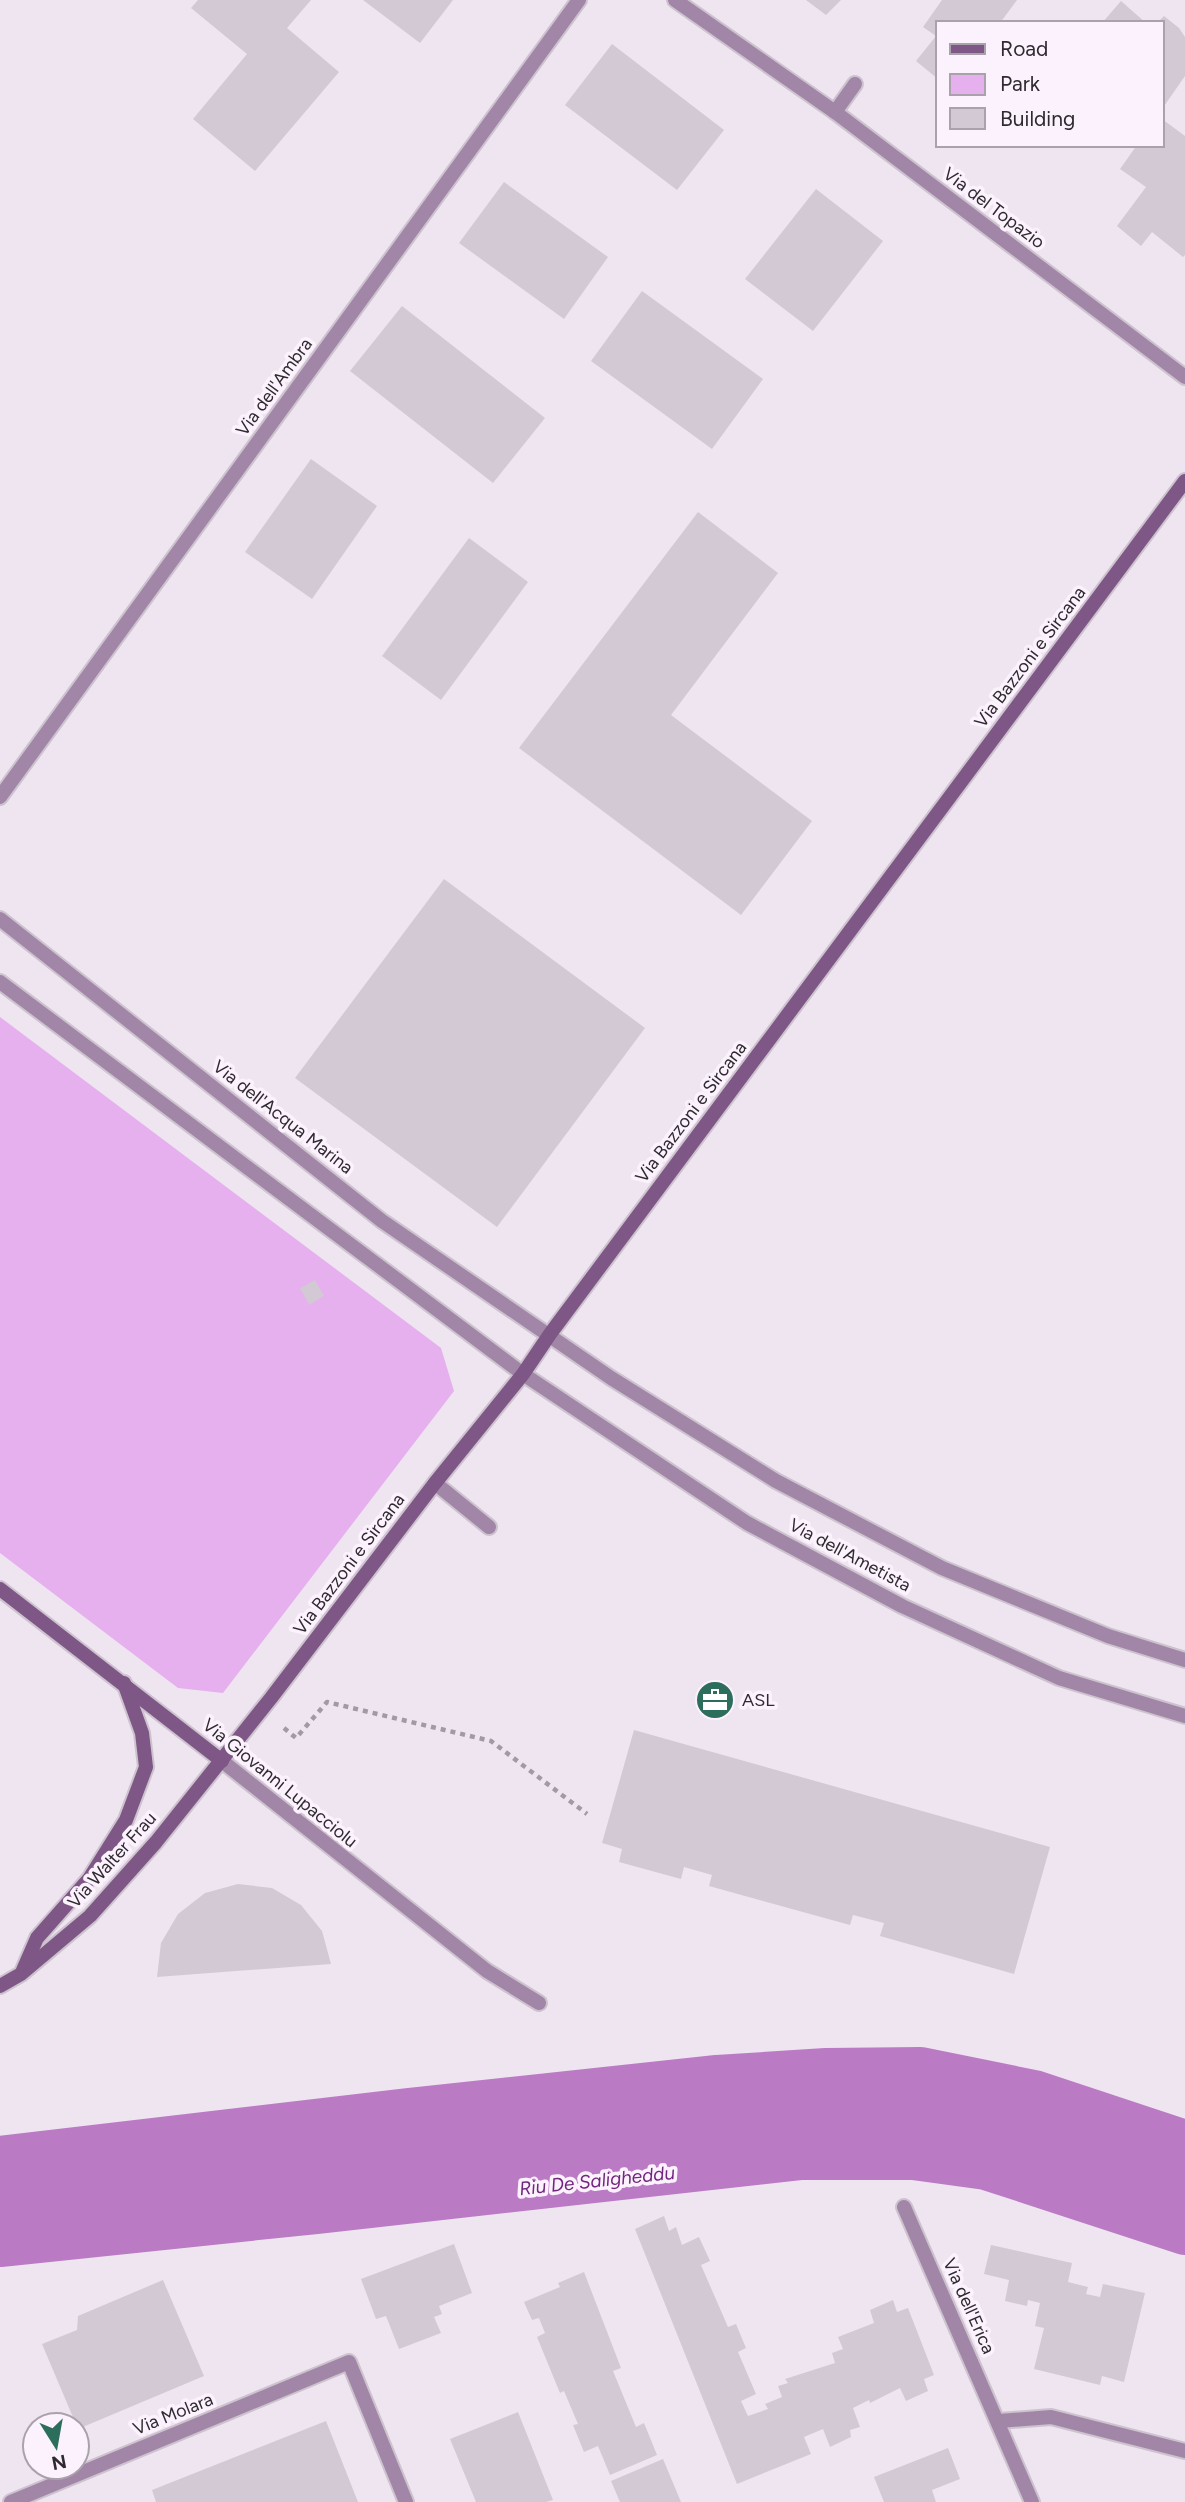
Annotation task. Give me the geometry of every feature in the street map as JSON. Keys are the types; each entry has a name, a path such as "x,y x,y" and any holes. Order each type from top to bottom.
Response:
{"street":[{"name":"Via dell'Ambra","path":"0,797 579,0"},
{"name":"Via del Topazio","path":"675,0 835,112 1185,377"},
{"path":"835,112 855,84"},
{"name":"Via Bazzoni e Sircana","path":"222,1761 435,1483 523,1374 550,1334 1185,481"},
{"name":"Via dell'Acqua Marina","path":"0,919 382,1221 550,1334"},
{"path":"0,982 523,1374"},
{"name":"Via dell'Ametista","path":"550,1334 611,1377 776,1481 943,1568 1108,1636 1185,1660"},
{"name":"Via dell'Ametista","path":"523,1374 747,1522 902,1606 1059,1678 1185,1716"},
{"path":"435,1483 489,1527"},
{"name":"Via Giovanni Lupacciolu","path":"0,1589 124,1683 466,1955 539,2003"},
{"name":"Via Walter Frau","path":"21,1974 37,1938 89,1879 126,1820 146,1767 142,1733 124,1683"},
{"name":"Via Walter Frau","path":"0,1986 21,1974 90,1916 156,1842 222,1761"},
{"name":"Via dell'Erica","path":"904,2207 1032,2502"},
{"name":"Via Molara","path":"10,2502 349,2362 407,2502"},
{"path":"999,2421 1051,2417 1185,2451"}],"path":[{"path":"264,1707 296,1738 327,1702 491,1741 587,1814"}],"green space":[{"path":"0,1017 441,1348 454,1391 223,1693 178,1688 0,1553"}],"building":[{"path":"198,0 311,0 287,28 339,72 255,171 193,119 247,54 191,8"},
{"path":"363,0 453,0 420,43"},
{"path":"806,0 841,0 826,15"},
{"path":"942,0 1017,0 1001,21 936,21 936,36 923,27"},
{"path":"1121,1 1144,21 1104,21"},
{"path":"1164,16 1179,28 1185,37 1185,76 1164,106 1164,21 1159,21"},
{"path":"936,36 936,77 916,61"},
{"path":"612,44 724,130 677,190 565,105"},
{"path":"1164,120 1185,136 1183,257 1152,232 1141,246 1117,226 1146,187 1120,169 1136,147 1164,147"},
{"path":"504,182 608,257 564,319 459,243"},
{"path":"816,189 883,241 813,331 745,279"},
{"path":"642,291 763,379 712,449 591,361"},
{"path":"402,306 545,418 493,483 350,371"},
{"path":"311,459 377,506 312,599 245,552"},
{"path":"698,512 778,573 671,715 812,821 741,915 519,748"},
{"path":"469,538 528,582 441,700 382,656"},
{"path":"444,879 645,1028 497,1227 295,1078"},
{"path":"315,1280 324,1296 309,1305 300,1288"},
{"path":"634,1730 1050,1847 1014,1974 880,1936 884,1923 853,1915 850,1925 709,1886 712,1875 684,1867 681,1879 619,1862 622,1849 602,1843"},
{"path":"238,1884 272,1888 301,1905 322,1931 331,1964 157,1977 161,1943 178,1914 205,1893"},
{"path":"664,2216 669,2231 676,2227 682,2245 699,2237 710,2261 701,2265 728,2327 736,2324 746,2348 738,2352 756,2394 741,2401 748,2416 768,2409 765,2404 782,2397 778,2386 788,2383 785,2379 835,2363 832,2353 843,2349 838,2337 874,2323 870,2310 893,2300 897,2312 908,2308 934,2375 924,2379 928,2391 906,2401 900,2388 870,2403 869,2400 853,2408 860,2427 850,2430 851,2437 830,2447 823,2429 804,2437 811,2454 737,2484 635,2229"},
{"path":"454,2244 472,2293 439,2306 442,2314 434,2317 441,2333 399,2349 386,2316 376,2319 361,2279"},
{"path":"991,2245 1072,2263 1068,2282 1088,2287 1086,2294 1100,2297 1103,2284 1145,2293 1124,2382 1102,2376 1100,2385 1034,2369 1044,2328 1035,2326 1040,2303 1028,2300 1027,2306 1005,2301 1009,2280 984,2274"},
{"path":"584,2272 621,2368 613,2371 636,2427 644,2423 657,2455 610,2475 598,2446 584,2452 573,2425 578,2424 564,2391 560,2393 537,2337 545,2333 539,2318 532,2320 524,2302 560,2287 558,2283"},
{"path":"163,2280 204,2376 91,2424 91,2411 70,2411 42,2344 77,2330 78,2316"},
{"path":"518,2412 553,2500 476,2502 450,2439"},
{"path":"326,2421 358,2502 156,2502 152,2490"},
{"path":"948,2448 960,2479 932,2490 936,2502 884,2502 874,2477"},
{"path":"663,2459 681,2502 620,2502 611,2481"}],"waterway":[{"name":"Riu De Saligheddu","path":"0,2158 717,2077 826,2070 921,2069 1034,2092 1185,2142"},
{"name":"Riu De Saligheddu","path":"0,2205 450,2163 797,2125 966,2127 1124,2170 1185,2191"},
{"name":"Riu De Saligheddu","path":"0,2245 802,2158 913,2158 986,2168 1185,2233"}],"place":[{"name":"ASL","path":"715,1700"}]}
